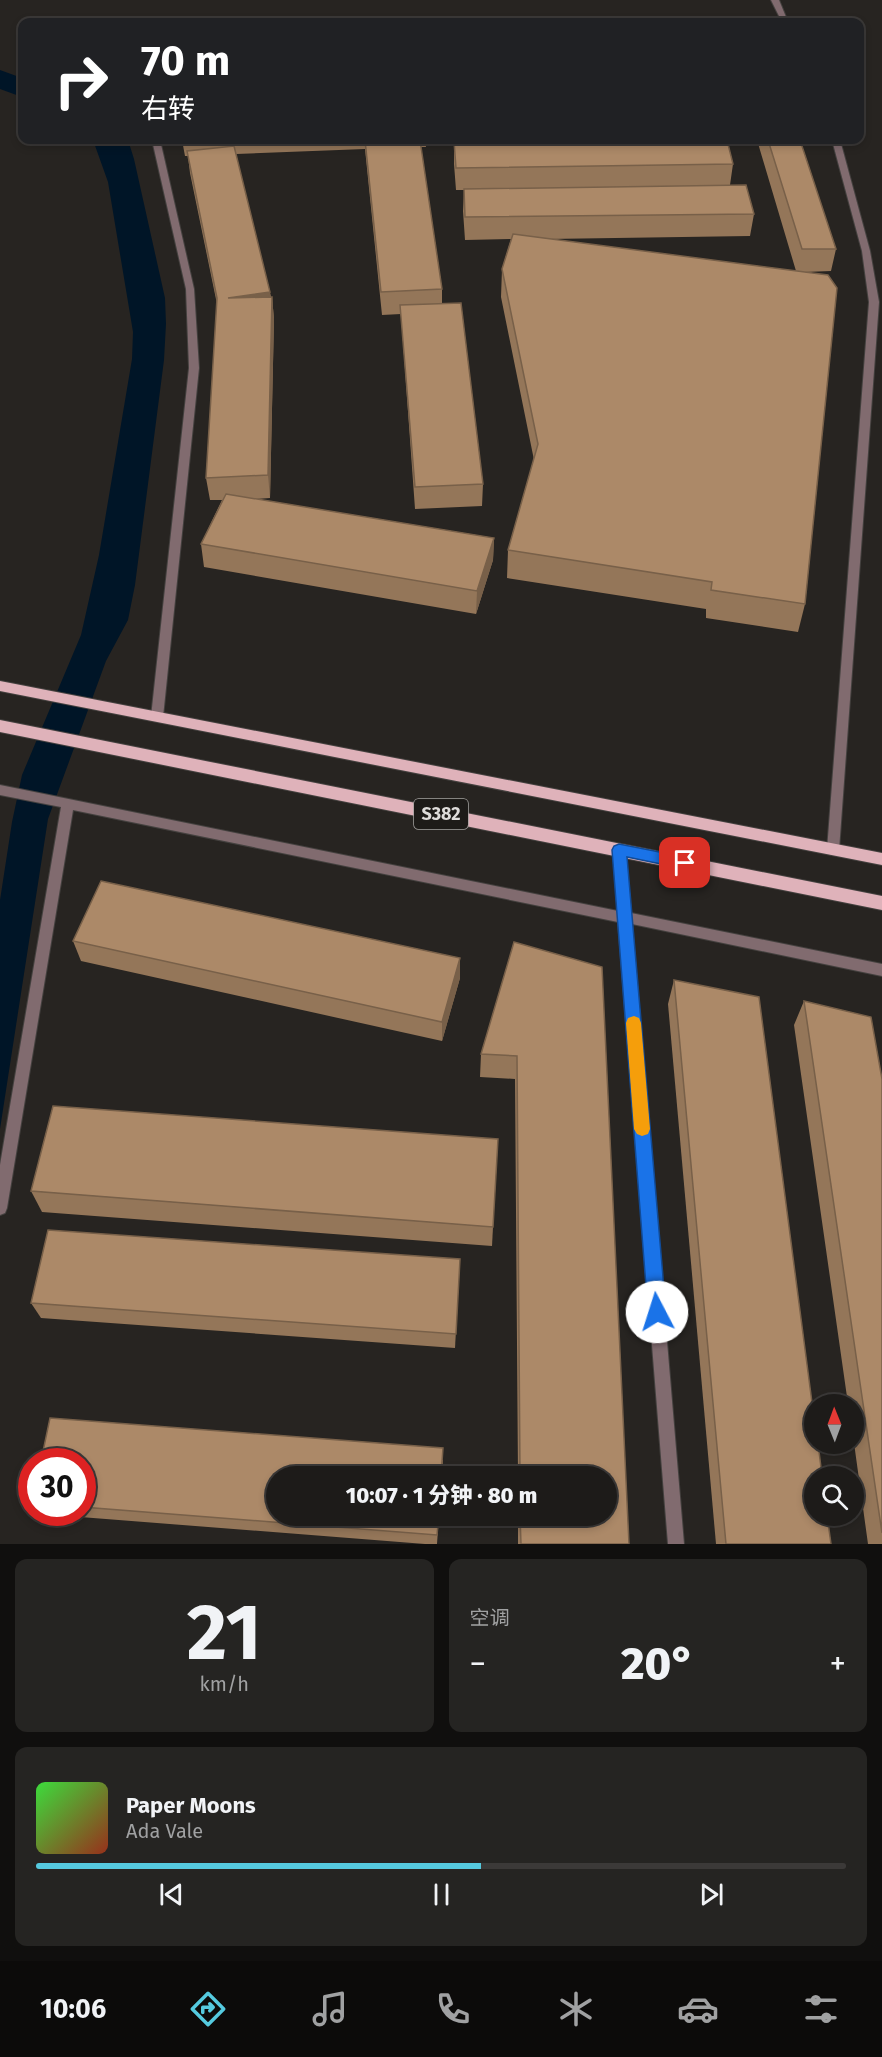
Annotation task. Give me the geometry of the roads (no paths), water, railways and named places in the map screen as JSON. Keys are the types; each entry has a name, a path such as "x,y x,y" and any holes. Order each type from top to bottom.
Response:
{"main road":[{"name":"S382","path":"0,686 882,860"},
{"name":"S382","path":"0,726 882,903"}],"street":[{"path":"775,0 783,18"},
{"path":"157,144 190,289 194,368 157,717"},
{"path":"833,850 874,302 866,251 837,144"},
{"path":"0,790 882,970"},
{"path":"0,1208 68,804"},
{"path":"619,850 676,1544"}],"water":[{"path":"0,70 18,77 18,96 0,89"},
{"path":"94,144 129,144 165,298 164,360 135,585 128,620 106,661 48,819 0,1129 0,900 12,822 22,775 81,635 99,555 132,359 133,332 108,182"}]}
